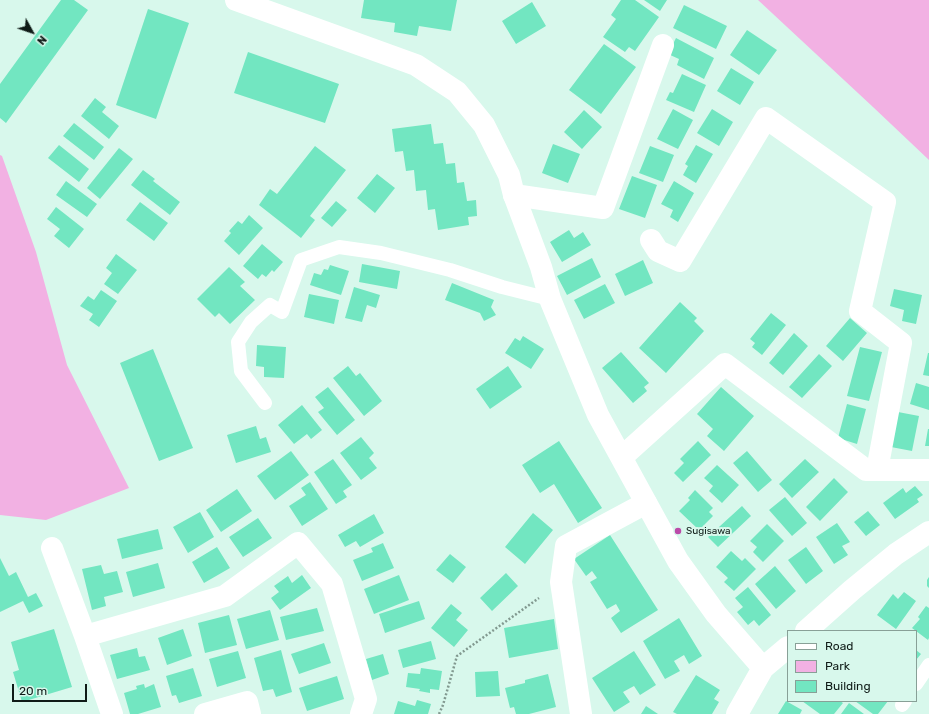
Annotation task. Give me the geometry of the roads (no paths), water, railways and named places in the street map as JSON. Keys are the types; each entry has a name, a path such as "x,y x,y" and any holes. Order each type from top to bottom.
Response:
{"street":[{"path":"236,0 416,65 457,92 484,125 509,175 514,195 541,267 550,299 598,415 678,561 716,614 763,668"},
{"path":"514,195 603,208 663,45"},
{"path":"651,240 658,250 680,261 766,118 885,202 860,311 901,343 877,470"},
{"path":"622,457 724,364 866,470 929,470"},
{"path":"581,714 561,582 566,546 646,503"},
{"path":"807,630 852,590 896,554 929,532"},
{"path":"85,636 225,596 298,543 332,584 366,700 361,714"},
{"path":"52,548 112,714"},
{"path":"737,714 763,668 787,648"},
{"path":"205,714 247,702 250,714"}],"lane":[{"path":"265,403 241,371 238,342 251,322 270,305 282,312 301,260 339,247 381,253 450,270 502,287 550,299"},
{"path":"917,683 929,665"}],"place":[{"name":"Sugisawa","path":"678,531"}]}
